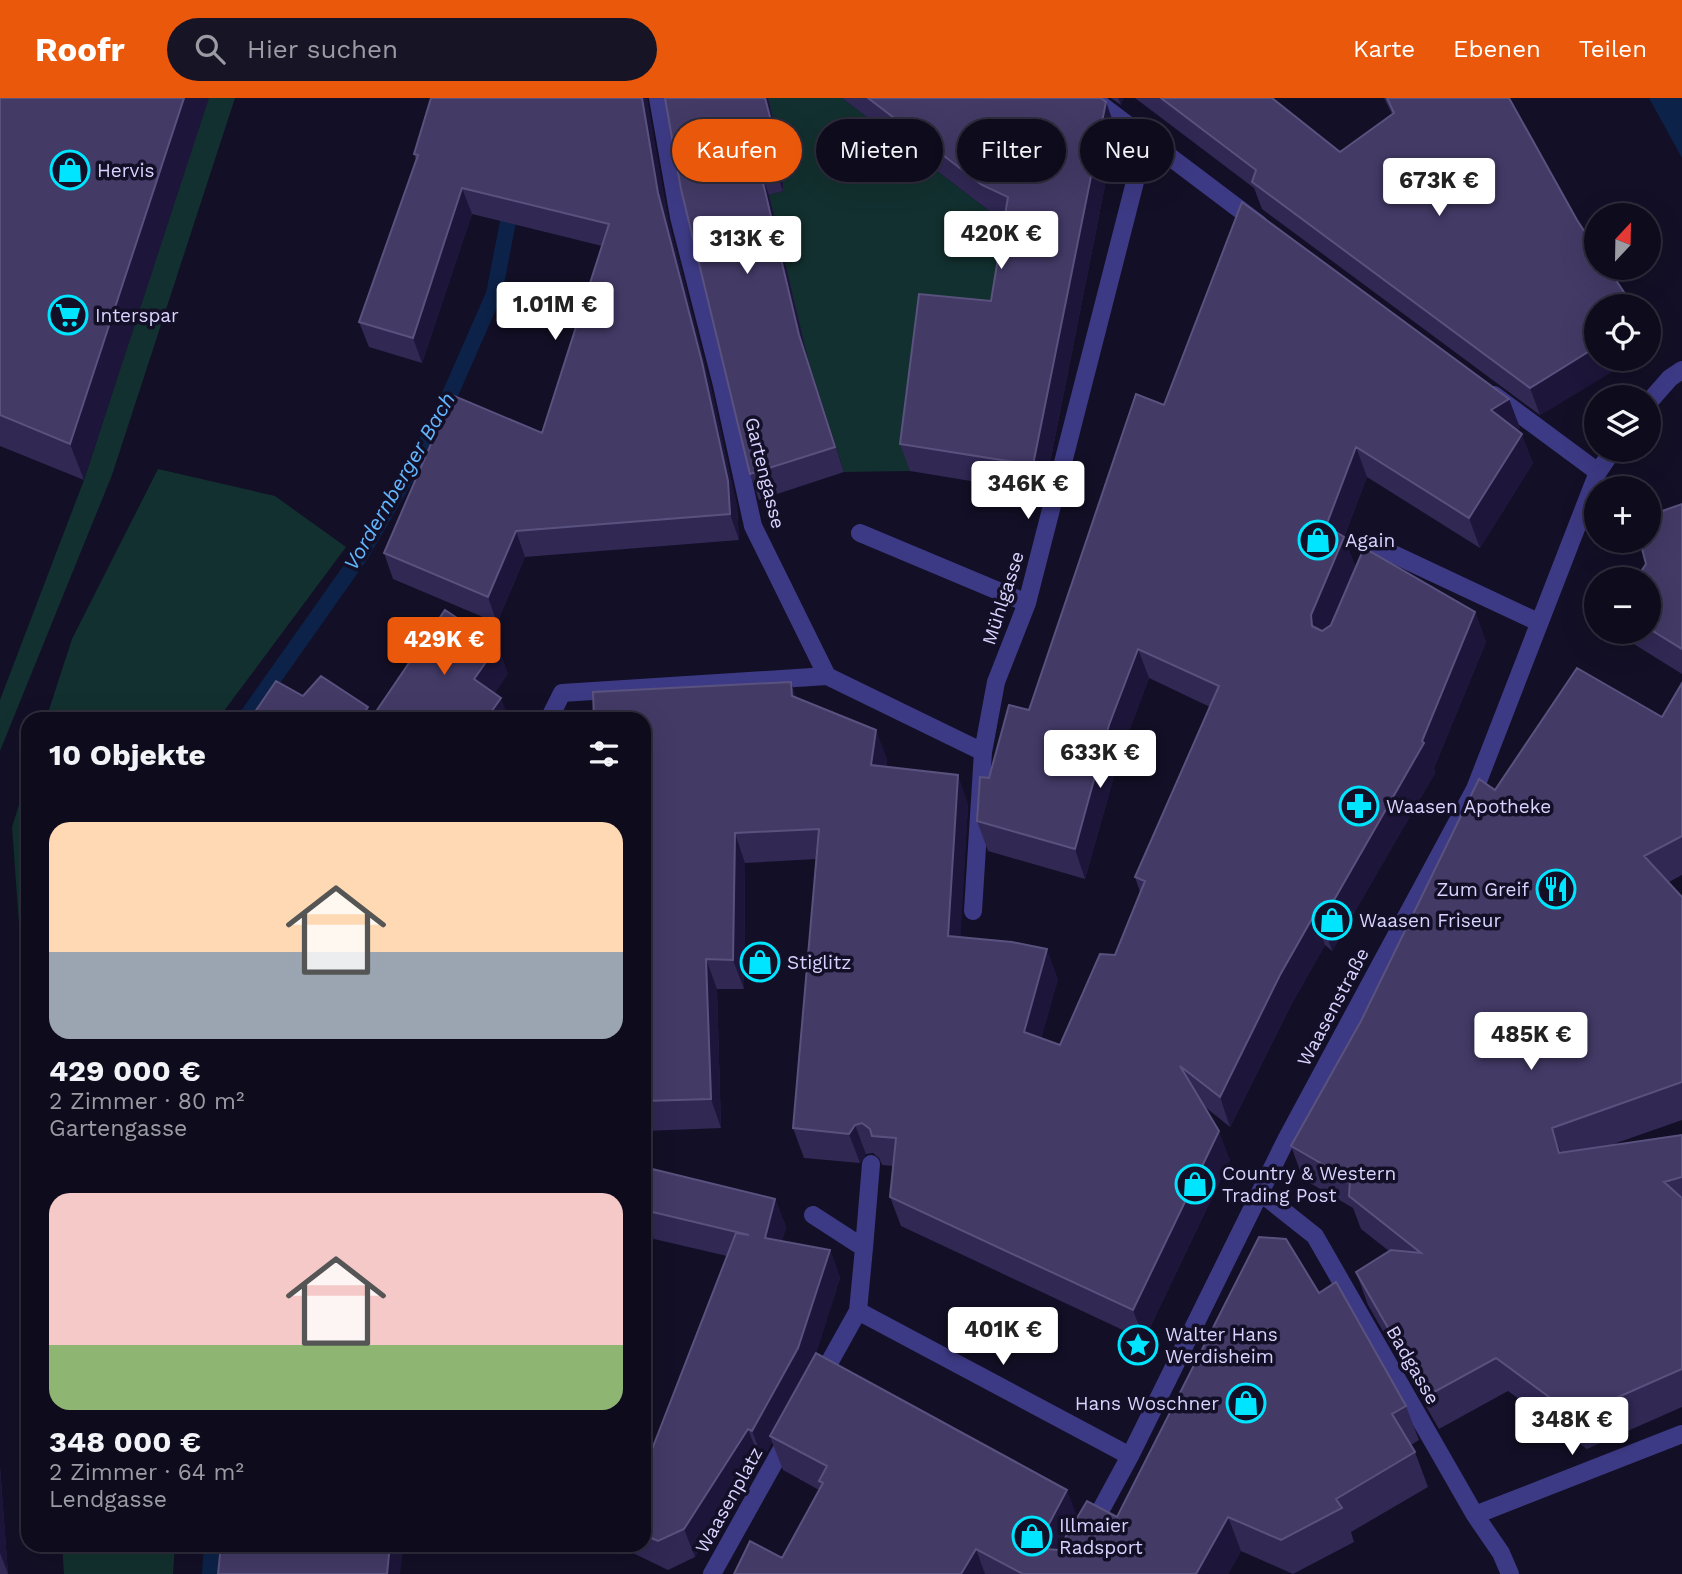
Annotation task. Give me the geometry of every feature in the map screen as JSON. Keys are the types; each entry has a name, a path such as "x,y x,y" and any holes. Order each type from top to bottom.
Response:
{"street":[{"name":"Gartengasse","path":"658,98 679,216 722,385 753,526 827,676"},
{"path":"1092,98 1120,119"},
{"path":"1174,160 1275,236"},
{"name":"Mühlgasse","path":"973,911 983,752 996,682 1027,603 1135,182"},
{"path":"1661,388 1682,370"},
{"path":"1484,388 1598,472"},
{"name":"Waasenstraße","path":"1085,1539 1130,1456 1287,1138 1475,789 1538,622 1598,472 1605,462"},
{"path":"860,533 1027,603"},
{"path":"1359,585 1376,546 1538,622"},
{"path":"552,712 562,693 827,676 983,752"},
{"path":"812,1395 858,1311 871,1164"},
{"name":"Badgasse","path":"1261,1193 1315,1236 1475,1515 1501,1553 1510,1574"},
{"path":"813,1216 864,1248"},
{"path":"858,1311 1130,1456"},
{"name":"Waasenplatz","path":"712,1574 799,1419"},
{"path":"1475,1515 1682,1434"}],"green space":[{"path":"208,98 235,98 112,475 0,751 0,700 84,480"},
{"path":"768,98 842,98 869,119 816,119 816,182 943,182 943,175 992,213 1018,225 1001,329 910,471 844,472 808,360 769,195 783,191 782,182 802,182 802,119 771,119"},
{"path":"158,469 275,496 346,547 223,712 48,712 72,639"},
{"path":"21,798 21,952 12,827"},
{"path":"62,1552 175,1552 173,1574 64,1574"}],"water":[{"path":"1649,98 1682,98 1682,158"}],"building":[{"name":"Interspar","path":"0,98 184,98 70,444 0,415"},
{"path":"431,98 642,98 658,193 702,362 728,481 730,514 516,531 488,597 384,553 452,395 542,433 609,224 462,188 413,338 359,322 418,155 414,154"},
{"path":"665,98 765,98 771,119 672,119 672,138"},
{"path":"868,98 1101,98 1106,102 1103,119 1080,119 1080,182 1090,182 1033,465 900,444 919,294 991,301 1008,197 978,182 1066,182 1066,119 957,119 957,166 943,155 943,119 896,119"},
{"path":"1161,98 1272,98 1340,152 1394,113 1387,98 1509,98 1584,231 1584,280 1616,280 1625,294 1584,294 1584,354 1530,388 1252,182 1256,170"},
{"path":"680,182 763,182 799,335 835,447 750,474"},
{"path":"1242,202 1509,399 1491,410 1522,434 1469,518 1356,447 1326,526 1344,537 1311,615 1312,626 1322,631 1331,625 1364,548 1475,612 1422,741 1424,743 1322,921 1314,915 1280,975 1220,1097 1180,1066 1219,1131 1133,1310 890,1197 896,1138 872,1136 870,1129 862,1123 855,1125 849,1134 793,1128 819,829 735,833 733,960 706,959 711,1099 651,1101 651,712 594,712 593,692 791,682 792,696 876,730 871,765 958,775 948,936 1012,942 1047,949 1024,1032 1060,1045 1100,954 1115,955 1145,881 1135,877 1219,686 1138,649 1109,725 1075,849 977,821 980,777 989,778 1009,705 1029,710 1136,394 1164,405"},
{"path":"1682,504 1682,649 1661,636 1661,567 1644,567 1646,564 1643,553 1661,553 1661,511"},
{"path":"445,610 498,645 474,679 501,698 491,712 376,712"},
{"path":"1577,668 1662,717 1682,683 1682,836 1644,856 1682,897 1682,1082 1552,1128 1559,1153 1682,1135 1682,1177 1664,1182 1682,1198 1682,1369 1575,1416 1496,1358 1427,1396 1356,1272 1391,1250 1421,1253 1349,1196 1350,1180 1291,1146 1361,1021 1479,779 1495,790"},
{"path":"321,676 368,707 365,712 255,712 276,681 303,696"},
{"path":"651,1169 775,1199 765,1238 830,1250 798,1348 752,1431 748,1429 684,1529 658,1541 651,1538 651,1452 736,1233 749,1235 651,1212"},
{"path":"1259,1237 1286,1239 1319,1293 1336,1282 1406,1406 1392,1414 1415,1452 1336,1499 1342,1508 1281,1540 1228,1517 1196,1574 1023,1574 976,1549 961,1574 734,1574 750,1541 782,1558 823,1483 819,1481 827,1466 770,1436 816,1353 1067,1490 1041,1539 1046,1549 1058,1550 1087,1501 1117,1517"},
{"path":"220,1552 389,1552 387,1574 218,1574"}],"waterway":[{"name":"Vordernberger Bach","path":"250,712 360,556 437,424 494,294 512,201"},
{"name":"Vordernberger Bach","path":"210,1574 212,1552"}],"place":[{"name":"Hervis","path":"70,170"},
{"name":"Interspar","path":"68,315"},
{"name":"Again","path":"1318,540"},
{"name":"Waasen Apotheke","path":"1359,806"},
{"name":"Zum Greif","path":"1556,889"},
{"name":"Waasen Friseur","path":"1332,920"},
{"name":"Stiglitz","path":"760,962"},
{"name":"Country & Western Trading Post","path":"1195,1184"},
{"name":"Walter Hans Werdisheim","path":"1138,1345"},
{"name":"Hans Woschner","path":"1246,1403"},
{"name":"Illmaier Radsport","path":"1032,1536"}]}
